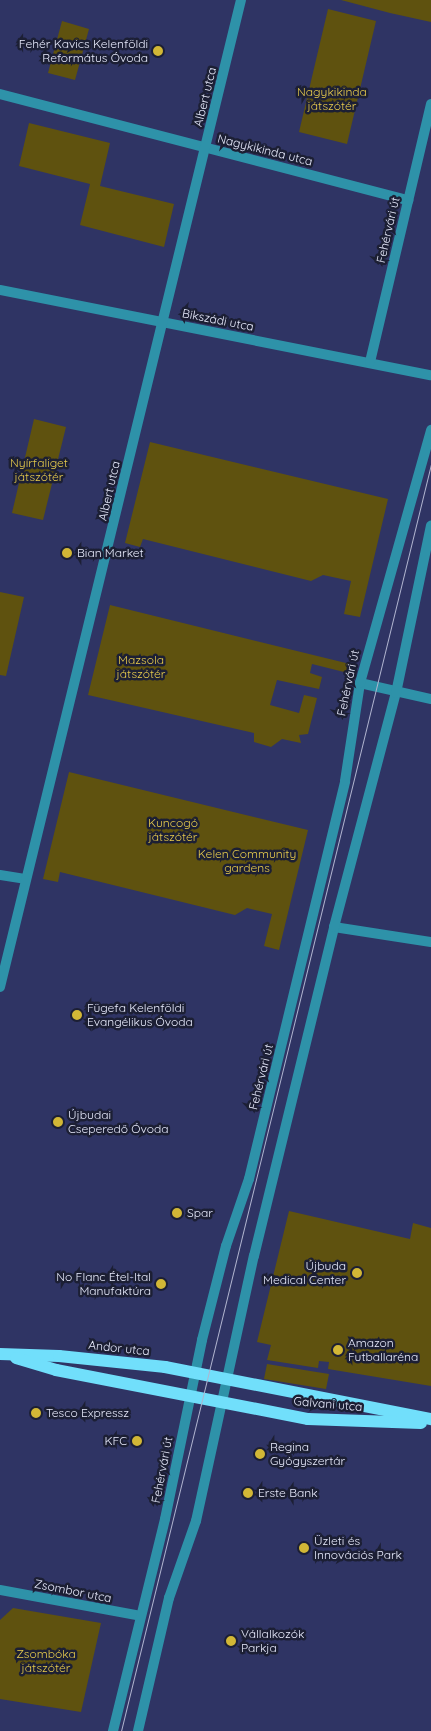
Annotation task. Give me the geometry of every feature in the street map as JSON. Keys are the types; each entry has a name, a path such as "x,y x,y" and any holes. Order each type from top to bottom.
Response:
{"main road":[{"name":"Andor utca","path":"3,1354 59,1356 195,1373 228,1380"},
{"name":"Andor utca","path":"3,1354 56,1370 223,1404"},
{"name":"Galvani utca","path":"228,1380 431,1419"},
{"name":"Galvani utca","path":"223,1404 308,1418 431,1423"}],"street":[{"name":"Albert utca","path":"0,987 25,879 104,569 241,0"},
{"name":"Nagykikinda utca","path":"0,94 408,200"},
{"name":"Fehérvári út","path":"370,362 431,104"},
{"name":"Bikszádi utca","path":"0,290 431,375"},
{"name":"Fehérvári út","path":"113,1731 165,1519 195,1373 226,1246 249,1179 345,781 360,683 431,430"},
{"path":"138,1731 170,1598 196,1521 254,1256 334,927 396,693 431,526"},
{"path":"360,683 396,693 431,699"},
{"path":"0,875 25,879"},
{"path":"334,927 431,942"},
{"name":"Zsombor utca","path":"0,1590 141,1616"}],"green space":[{"path":"341,0 431,0 431,22 390,13"},
{"name":"Nagykikinda játszótér","path":"328,9 376,21 347,144 299,132"},
{"path":"62,21 89,29 75,80 48,73"},
{"path":"29,123 110,143 100,186 174,204 164,247 80,225 90,184 19,166"},
{"name":"Nyírfaliget játszótér","path":"34,419 66,427 43,520 12,513"},
{"path":"150,442 388,499 360,617 344,614 351,581 323,575 311,581 143,539 140,547 125,543"},
{"path":"0,592 24,597 6,676 0,675"},
{"name":"Mazsola játszótér","path":"110,605 350,664 348,673 312,664 310,673 322,677 319,689 277,680 270,705 299,713 304,695 317,698 308,734 299,735 301,743 282,739 271,747 254,742 254,733 88,695"},
{"path":"69,772 308,830 279,950 264,946 272,914 247,908 235,915 60,872 58,882 43,879"},
{"path":"289,1211 410,1239 413,1223 431,1228 431,1386 328,1369 329,1362 319,1361 318,1368 267,1360 271,1345 257,1342"},
{"path":"267,1364 329,1374 326,1389 264,1379"},
{"name":"Zsombóka játszótér","path":"13,1608 101,1623 81,1712 0,1699 0,1620"}],"tram line":[{"path":"121,1731 431,464"}],"place":[{"name":"Fehér Kavics Kelenföldi Református Óvoda","path":"158,51"},
{"name":"Bian Market","path":"67,553"},
{"name":"Fügefa Kelenföldi Evangélikus Óvoda","path":"77,1015"},
{"name":"Újbudai Cseperedő Óvoda","path":"58,1122"},
{"name":"Spar","path":"177,1213"},
{"name":"Újbuda Medical Center","path":"357,1273"},
{"name":"No Flanc Étel-Ital Manufaktúra","path":"161,1284"},
{"name":"Amazon Futballaréna","path":"338,1350"},
{"name":"Tesco Expressz","path":"36,1413"},
{"name":"KFC","path":"137,1441"},
{"name":"Regina Gyógyszertár","path":"260,1454"},
{"name":"Erste Bank","path":"248,1493"},
{"name":"Üzleti és Innovációs Park","path":"304,1548"},
{"name":"Vállalkozók Parkja","path":"231,1641"}],"park label":[{"name":"Kuncogó játszótér","path":"173,830"},
{"name":"Kelen Community gardens","path":"247,861"}]}
